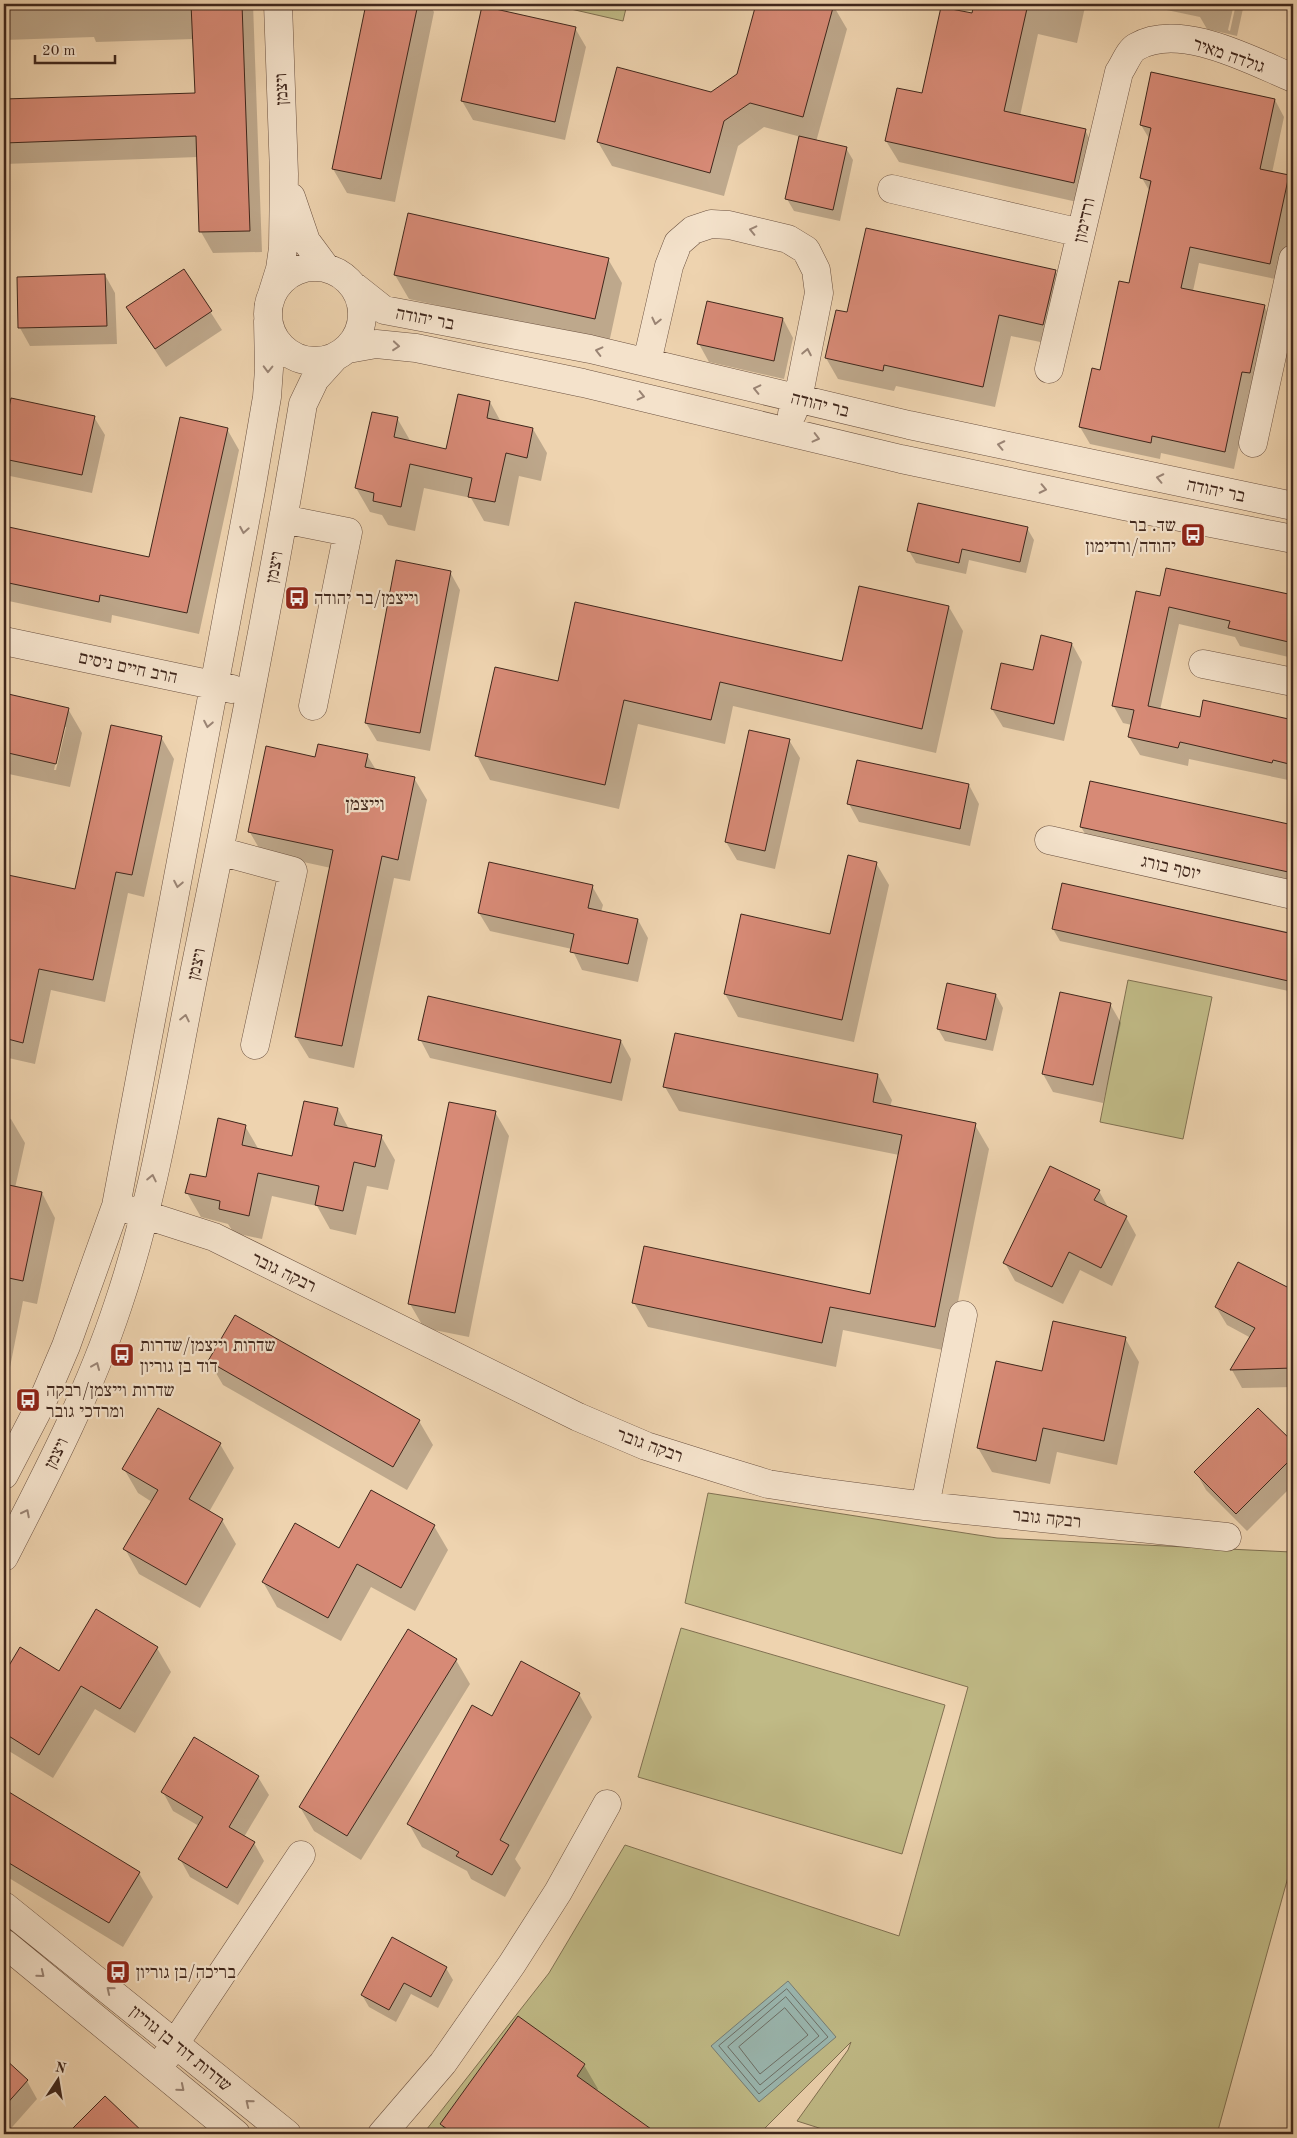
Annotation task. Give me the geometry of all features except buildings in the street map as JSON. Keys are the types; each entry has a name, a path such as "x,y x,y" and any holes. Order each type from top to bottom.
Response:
{"street":[{"name":"ויצמן","path":"4,1475 43,1400 66,1346 116,1206 216,686 267,398 269,370 268,312 280,270 283,248 284,174 278,4"},
{"name":"גולדה מאיר","path":"1119,72 1135,47 1160,38 1192,40 1225,50 1293,78"},
{"name":"ורדימון","path":"1049,369 1119,72"},
{"name":"ויצמן","path":"284,174 306,241 326,268"},
{"path":"892,189 1081,233"},
{"path":"647,362 669,266 678,243 693,230 711,224 729,225 788,239 806,250 816,270 819,294 798,398 792,416 782,430"},
{"path":"1253,443 1293,259"},
{"path":"309,267 326,268 343,275 355,287 361,302 363,319 358,336 341,354 318,362 301,360 283,350 273,336 268,312 280,282 293,272 309,267"},
{"name":"בר יהודה","path":"355,287 384,310 590,349 909,425 1293,506"},
{"name":"בר יהודה","path":"341,354 376,344 416,348 583,383 901,459 1293,539"},
{"name":"ויצמן","path":"4,1557 76,1413 119,1304 144,1214 252,693 303,404 315,379 341,354"},
{"path":"283,519 348,532 313,706"},
{"name":"הרב חיים ניסים","path":"4,641 252,693"},
{"path":"1203,664 1293,682"},
{"name":"יוסף בורג","path":"1049,840 1293,895"},
{"path":"219,851 293,871 255,1046"},
{"name":"רבקה גובר","path":"116,1206 214,1237 578,1417 646,1446 768,1484 925,1506 1227,1537"},
{"path":"925,1506 963,1316"},
{"path":"382,2134 442,2063 512,1964 558,1892 606,1804"},
{"path":"157,2068 176,2043 301,1854"},
{"name":"שדרות דוד בן גוריון","path":"4,1906 287,2134"},
{"name":"שדרות דוד בן גוריון","path":"4,1943 236,2134"}],"shaded area":[{"path":"549,4 627,4 623,21"},
{"path":"1128,980 1212,997 1183,1139 1100,1122"},
{"path":"708,1493 997,1538 1291,1552 1293,1549 1293,1859 1217,2134 838,2134 797,2121 848,2050 851,2042 759,2134 423,2134 549,1973 625,1845 899,1936 968,1687 685,1603"},
{"path":"681,1628 945,1705 902,1854 638,1777"}],"water":[{"path":"788,1981 836,2037 759,2102 711,2046"}],"place":[{"name":"שד. בר יהודה/ורדימון","path":"1193,535"},
{"name":"וייצמן/בר יהודה","path":"297,598"},
{"name":"שדרות וייצמן/שדרות דוד בן גוריון","path":"122,1355"},
{"name":"שדרות וייצמן/רבקה ומרדכי גובר","path":"28,1400"},
{"name":"בריכה/בן גוריון","path":"118,1972"}],"district":[{"name":"וייצמן","path":"365,803"}]}
